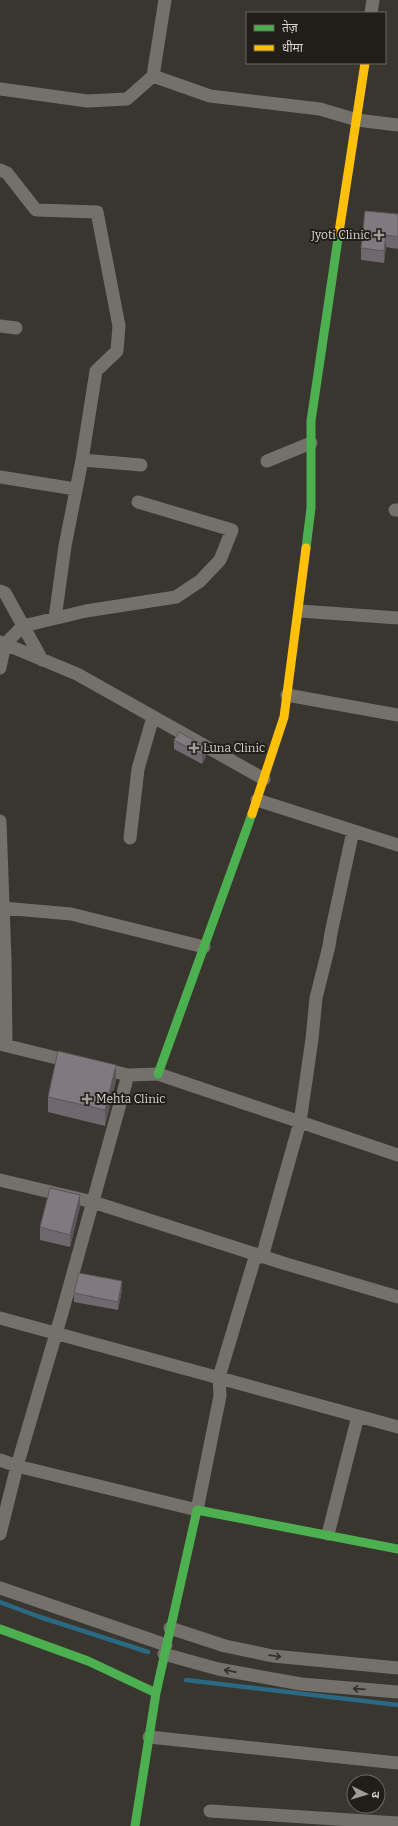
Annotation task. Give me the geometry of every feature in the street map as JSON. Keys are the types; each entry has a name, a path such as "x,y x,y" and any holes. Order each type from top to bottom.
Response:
{"main road":[{"path":"158,1074 257,800 284,717 300,610 311,508 311,421 327,306 365,64"},
{"path":"135,1826 156,1693 197,1510 328,1534 398,1549"},
{"path":"0,1629 88,1661 156,1693"}],"street":[{"path":"0,89 87,101 128,99 153,76 165,0"},
{"path":"371,12 372,0"},
{"path":"153,76 210,96 320,109 357,120 398,125"},
{"path":"0,170 7,173 36,210 97,212 119,326 117,351 96,371 82,460 75,489 55,618"},
{"path":"0,326 16,328"},
{"path":"267,461 311,443"},
{"path":"82,460 141,465"},
{"path":"0,477 75,489"},
{"path":"0,668 3,643 23,626 86,611 176,597 200,581 220,560 232,530 138,502"},
{"path":"0,591 5,593 42,660"},
{"path":"300,610 398,618"},
{"path":"3,643 77,674 264,779"},
{"path":"287,695 398,715"},
{"path":"130,838 138,769 153,717"},
{"path":"257,800 398,845"},
{"path":"0,822 3,908 3,1044 128,1075 158,1074 398,1155"},
{"path":"0,1460 17,1466 197,1510 220,1396 219,1378 259,1256 300,1122 312,1039 316,998 330,946 331,933 353,831"},
{"path":"3,908 71,914 204,946"},
{"path":"0,1534 17,1466 128,1075"},
{"path":"0,1180 93,1202 259,1256 398,1298"},
{"path":"0,1318 56,1332 398,1427"},
{"path":"328,1534 358,1416"},
{"path":"0,1588 218,1669 301,1684 398,1692"},
{"path":"170,1628 225,1646 273,1656 398,1668"},
{"path":"149,1737 398,1763"},
{"path":"210,1811 398,1823"}],"building":[{"path":"365,211 398,214 398,237 386,235 384,251 361,248"},
{"path":"179,732 206,747 202,755 174,740"},
{"path":"58,1051 116,1065 105,1110 48,1097"},
{"path":"50,1188 80,1195 70,1235 40,1227"},
{"path":"79,1273 122,1281 118,1302 74,1293"}],"waterway":[{"path":"0,1602 37,1616 148,1652"},
{"path":"186,1680 398,1705"}],"traffic: fast":[{"path":"306,548 311,508 311,421 339,232"},
{"path":"158,1074 252,814"},
{"path":"156,1693 197,1510 398,1549"},
{"path":"0,1629 88,1661 156,1693 135,1826"}],"traffic: slow":[{"path":"339,232 365,64"},
{"path":"252,814 284,717 306,548"}],"place":[{"name":"Jyoti Clinic","path":"379,235"},
{"name":"Luna Clinic","path":"194,748"},
{"name":"Mehta Clinic","path":"87,1099"}]}
